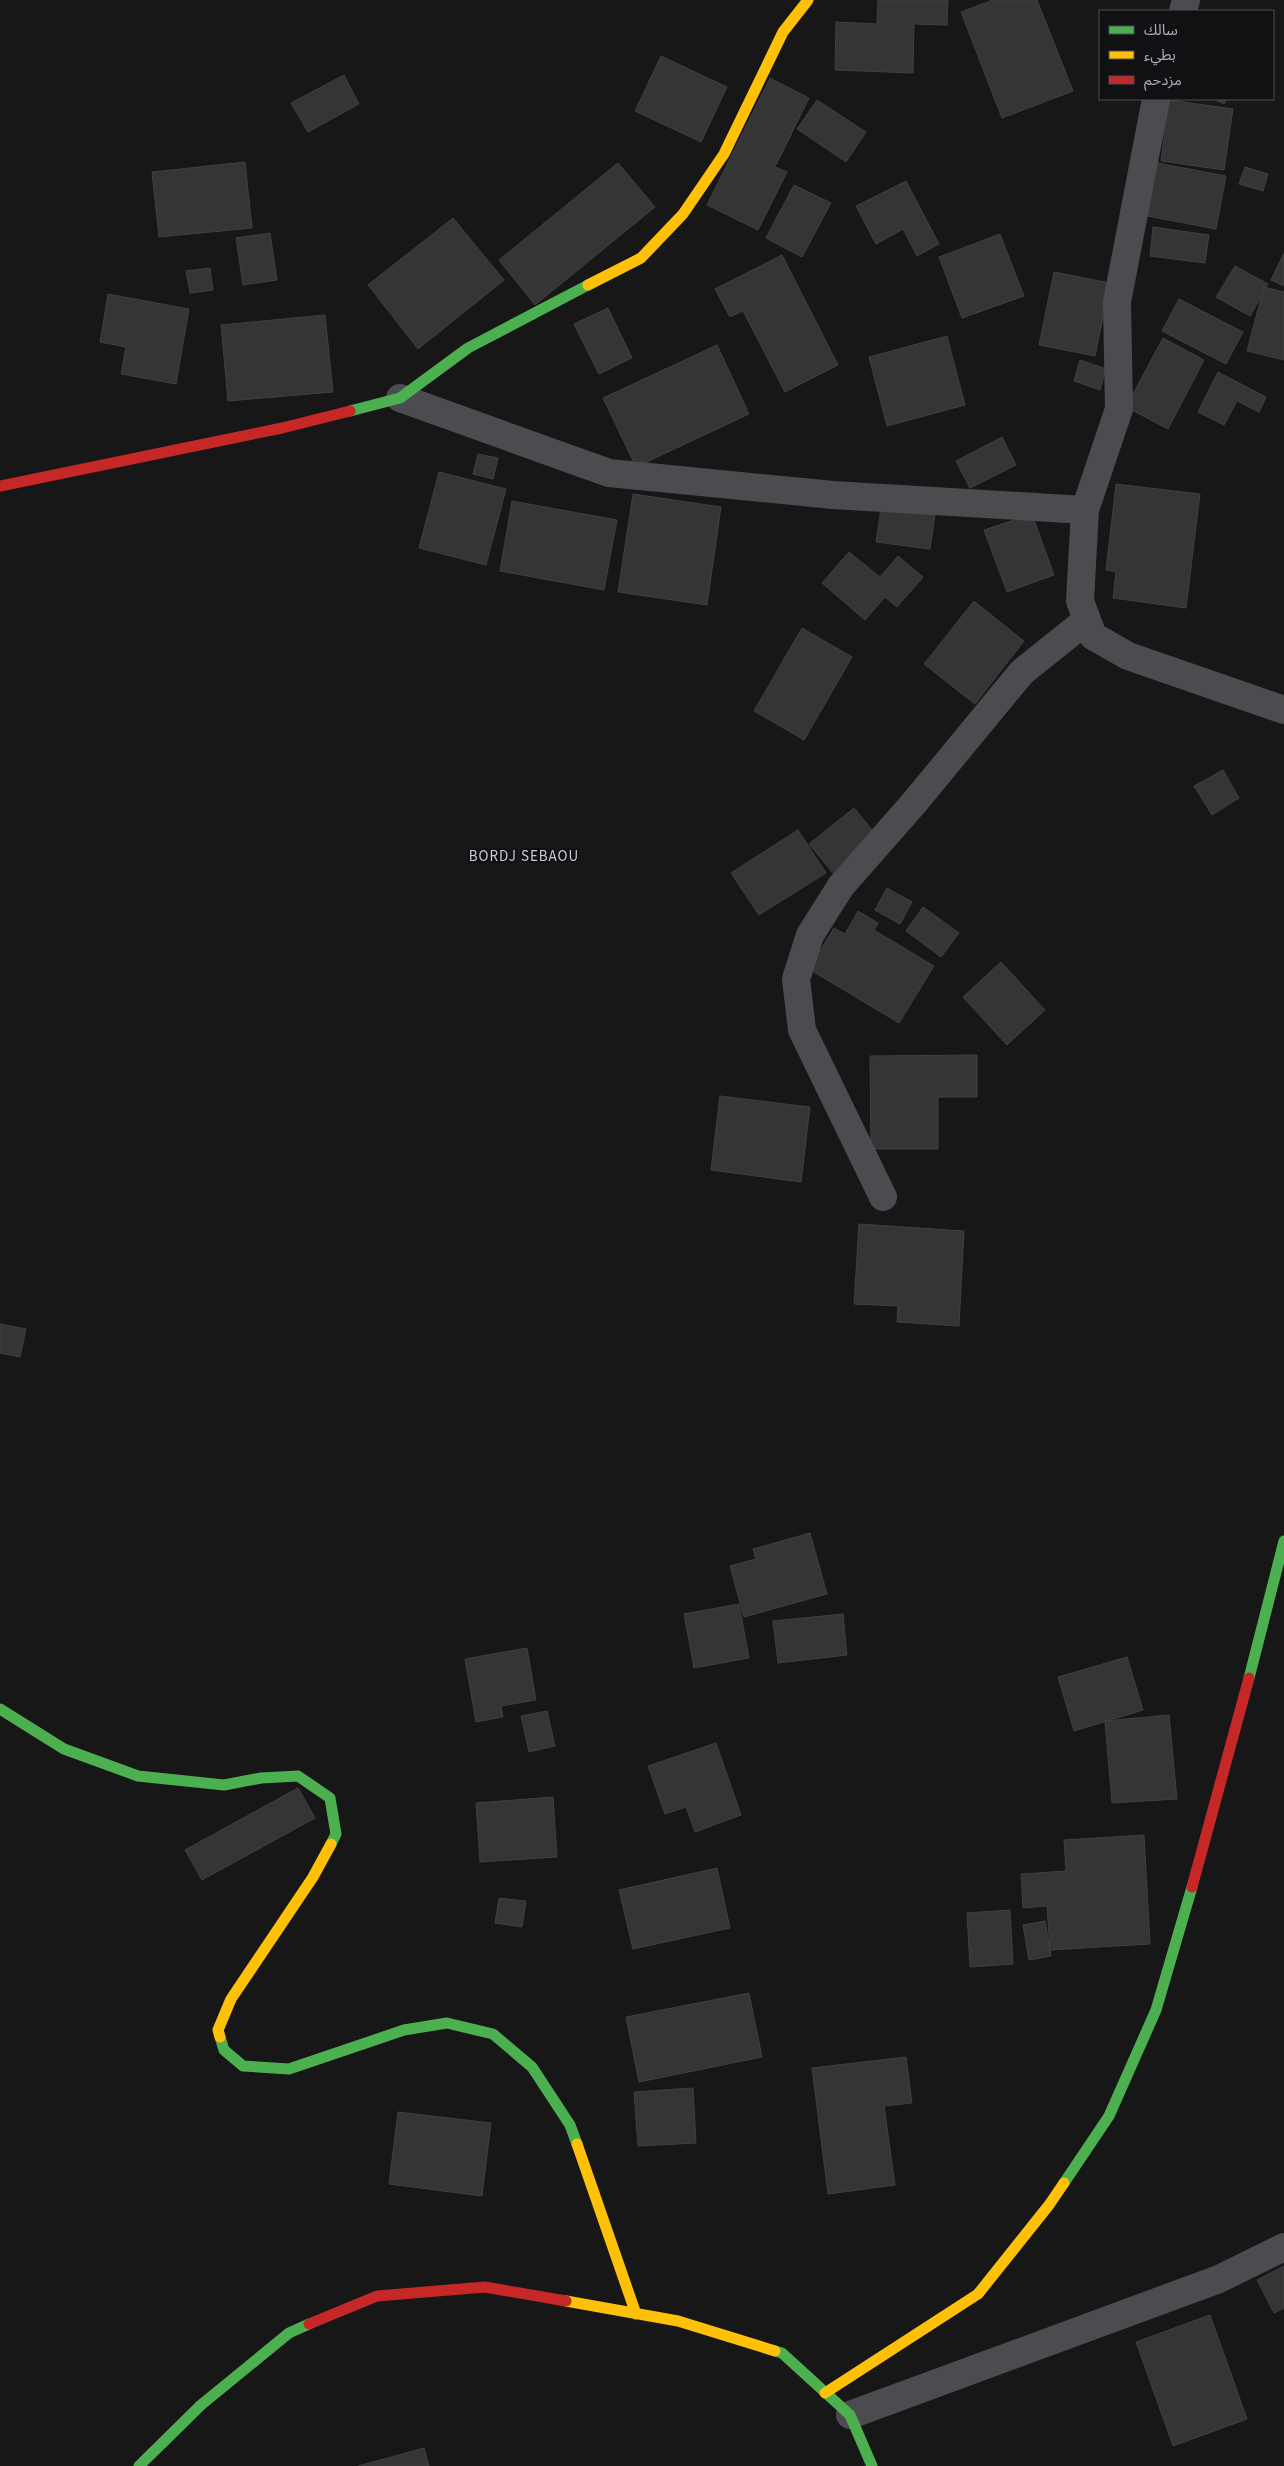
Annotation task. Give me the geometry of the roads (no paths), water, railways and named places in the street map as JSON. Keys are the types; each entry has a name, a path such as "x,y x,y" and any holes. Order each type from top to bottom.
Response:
{"street":[{"path":"0,486 282,428 400,398 468,348 641,258 683,214 724,154 783,32 808,0"},
{"path":"1156,100 1118,302 1119,409 1084,510 1080,601 1092,636 1128,656 1284,710"},
{"path":"400,398 609,473 833,495 1084,510"},
{"path":"883,1198 802,1030 796,979 810,936 841,886 914,803 1022,672 1087,620"},
{"path":"825,2393 978,2294 1049,2206 1109,2116 1156,2010 1223,1778 1284,1541"},
{"path":"0,1709 64,1749 138,1776 224,1785 298,1776 330,1798 336,1834 313,1877 231,1998 218,2030 224,2050 243,2066 289,2069 404,2030 447,2023 493,2034 532,2067 570,2125 636,2314"},
{"path":"850,2415 1219,2278 1284,2246"},
{"path":"139,2466 200,2405 289,2333 377,2296 485,2287 678,2321 782,2353 850,2415 872,2466"}],"district":[{"name":"BORDJ SEBAOU","path":"524,856"}]}
